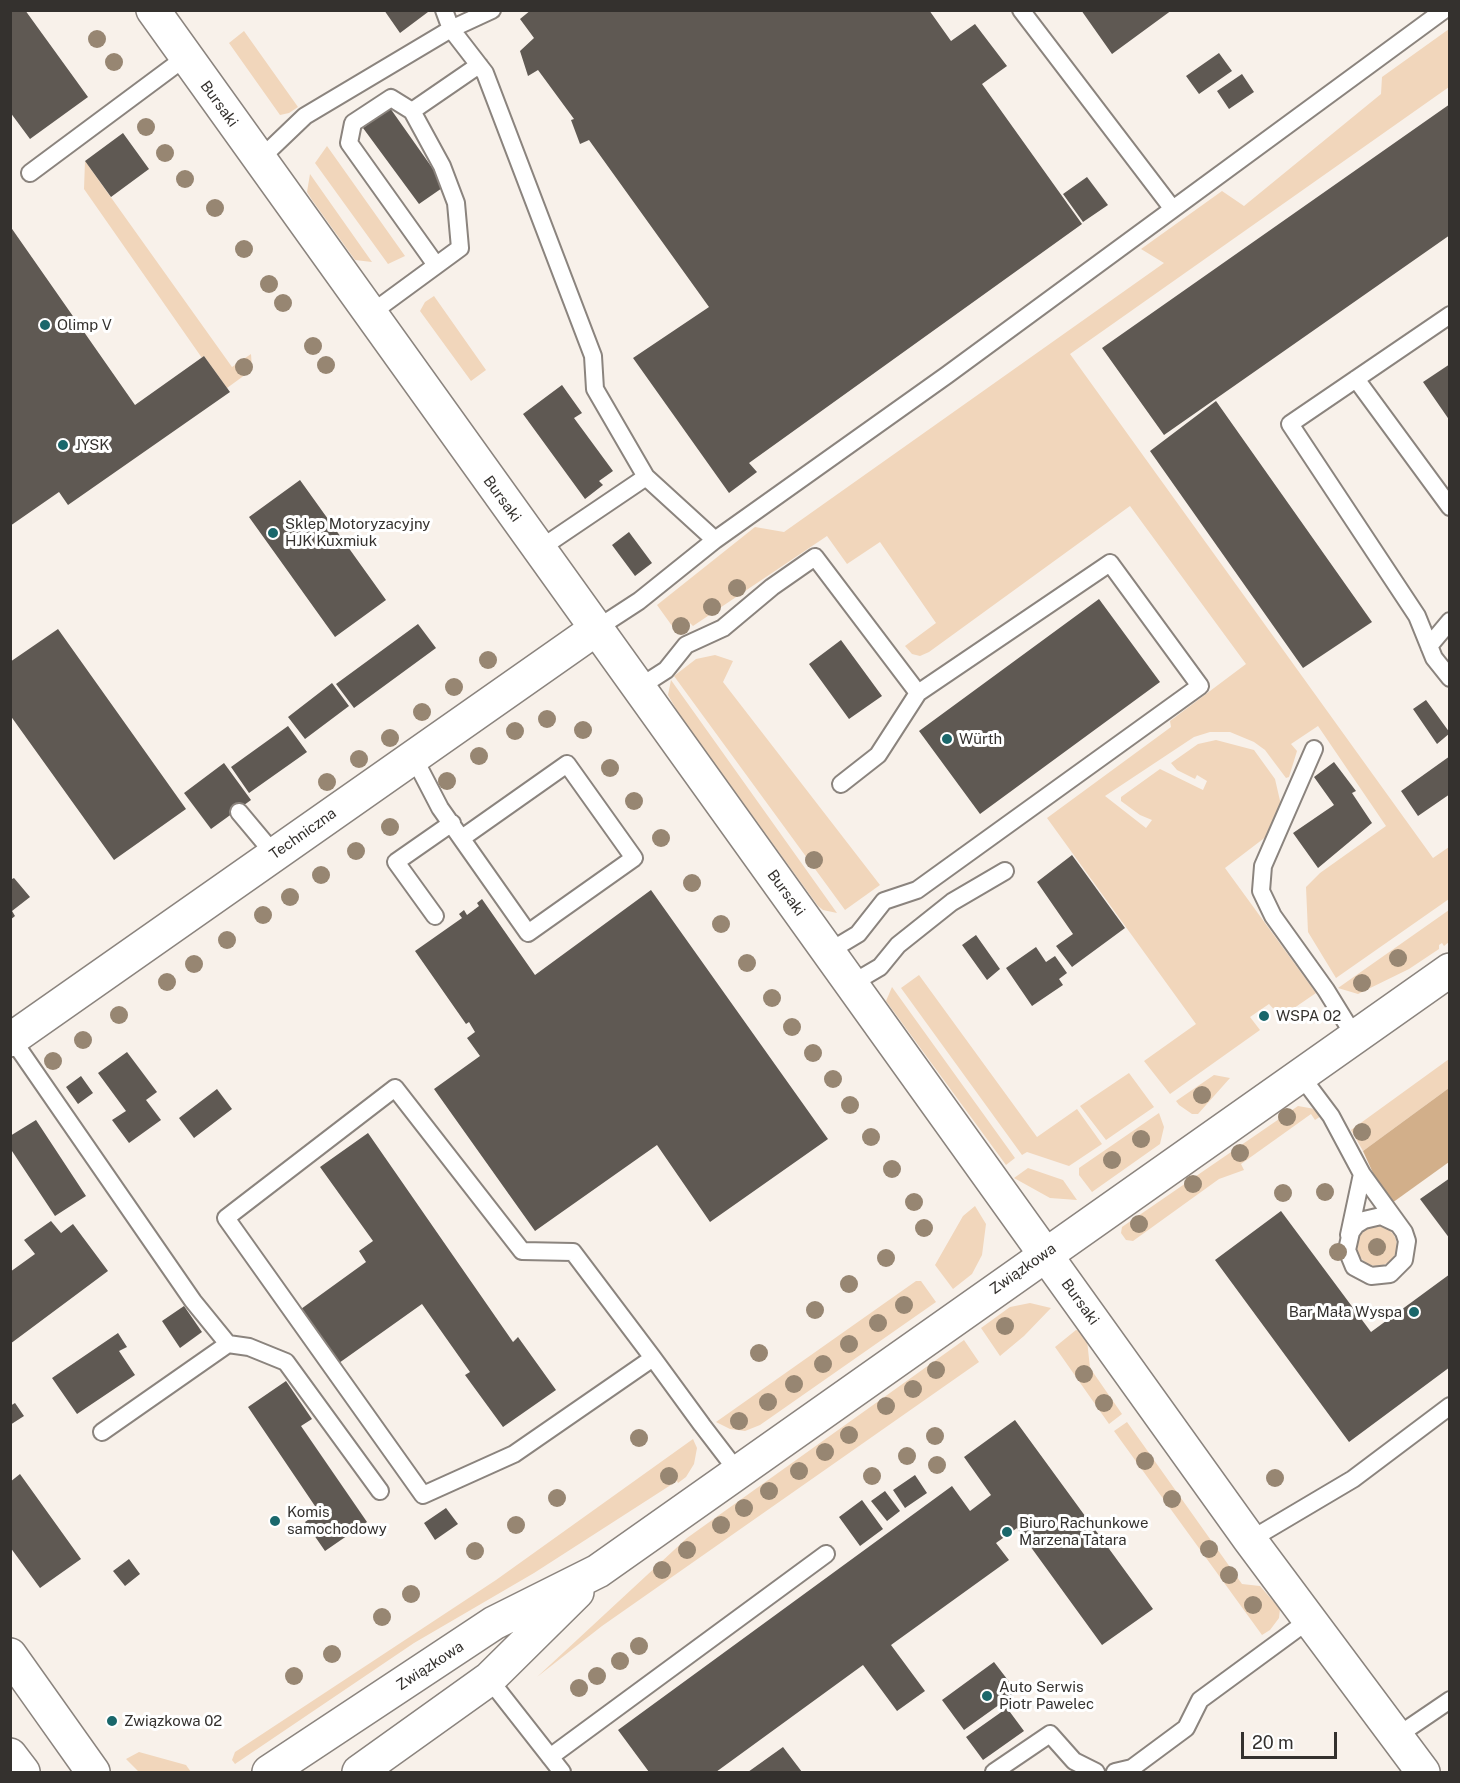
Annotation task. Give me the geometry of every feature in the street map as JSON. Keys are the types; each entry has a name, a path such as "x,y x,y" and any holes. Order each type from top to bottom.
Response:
{"street":[{"name":"Bursaki","path":"153,10 1250,1540 1423,1773"},
{"name":"Techniczna","path":"11,1039 596,629"},
{"name":"Związkowa","path":"269,1773 494,1623 598,1571 1449,970"},
{"name":"Związkowa","path":"359,1773 489,1679 598,1571"},
{"path":"10,1656 93,1773"},
{"path":"10,1755 23,1773"}],"lane":[{"path":"444,10 451,29 479,65 489,84 593,356 595,389 645,477 715,540"},
{"path":"259,160 305,116 451,29 492,10"},
{"path":"1021,10 1172,208"},
{"path":"596,629 639,601 715,540 948,375 1444,10"},
{"path":"30,173 186,57"},
{"path":"412,111 479,65"},
{"path":"370,314 460,248 456,203 442,166 412,111 391,98 353,123 350,143 436,265"},
{"path":"1449,315 1290,424 1417,616 1434,658 1449,678"},
{"path":"1356,379 1449,507"},
{"path":"538,550 645,477"},
{"path":"638,688 666,670 686,645 723,628 772,587 815,557 918,693"},
{"path":"828,952 858,934 884,901 917,890 1200,686 1110,563 918,693 878,755 841,784"},
{"path":"1429,646 1449,621"},
{"path":"1314,749 1263,866 1261,891 1273,916 1326,990 1355,1037"},
{"path":"413,756 440,808 528,933 634,858 567,764 462,838"},
{"path":"239,812 275,855"},
{"path":"435,916 396,862 452,823"},
{"path":"851,984 880,967 898,945 952,902 1005,871"},
{"path":"11,1039 193,1301 228,1344 249,1347 286,1362 380,1491"},
{"path":"1300,1076 1331,1116 1362,1174 1398,1224 1407,1241 1407,1251 1398,1268 1390,1274 1381,1276 1362,1273 1349,1259 1347,1241 1362,1174"},
{"path":"653,1358 514,1454 423,1495 226,1218 395,1088 522,1251 573,1252 653,1358 738,1473"},
{"path":"1347,1241 1356,1225 1372,1217 1381,1216 1398,1224"},
{"path":"102,1432 228,1344"},
{"path":"1250,1540 1353,1479 1449,1406"},
{"path":"550,1757 826,1554"},
{"path":"1115,1773 1132,1768 1186,1728 1200,1700 1309,1620"},
{"path":"489,1679 562,1773"},
{"path":"1396,1736 1449,1700"},
{"path":"994,1773 1050,1734 1074,1761 1096,1773"}],"shaded area":[{"path":"1449,29 1449,87 1070,354 1433,858 1449,847 1449,899 1336,978 1308,932 1306,887 1320,873 1386,826 1318,726 1291,744 1297,751 1289,777 1286,778 1265,750 1254,742 1230,732 1210,732 1194,737 1105,796 1146,828 1152,820 1140,815 1121,801 1121,797 1160,769 1203,790 1207,781 1197,775 1195,779 1177,770 1171,763 1198,744 1216,740 1254,750 1275,779 1281,805 1267,836 1225,868 1316,993 1281,1017 1269,1004 1250,1017 1260,1030 1170,1094 1144,1061 1196,1024 1047,818 1171,727 1170,721 1246,664 1130,506 929,652 920,656 912,654 905,646 936,623 880,542 847,564 827,536 693,626 688,621 675,630 657,605 755,527 784,532 1164,263 1141,249 1222,191 1244,206 1381,94 1382,77"},
{"path":"244,31 298,107 289,113 280,115 229,43"},
{"path":"327,146 405,256 388,264 315,163"},
{"path":"85,161 232,367 251,354 252,368 227,388 204,356 202,358 84,189"},
{"path":"310,174 372,262 355,260 312,200 307,192"},
{"path":"434,296 486,370 471,381 420,311 425,302"},
{"path":"715,655 733,661 723,682 880,885 845,910 674,676 696,659"},
{"path":"671,680 837,913 823,910 818,906 680,716 668,695"},
{"path":"1449,910 1449,942 1444,946 1442,943 1439,949 1409,969 1358,994 1338,988"},
{"path":"919,975 1037,1137 1077,1109 1102,1144 1069,1166 1027,1152 1022,1155 901,988"},
{"path":"892,987 1015,1158 1006,1165 886,1001"},
{"path":"1449,1059 1449,1088 1363,1151 1351,1130"},
{"path":"1129,1073 1154,1107 1106,1140 1080,1106"},
{"path":"1214,1075 1230,1078 1198,1114 1192,1114 1179,1105 1176,1101"},
{"path":"1449,1088 1449,1162 1392,1203 1378,1184 1363,1151"},
{"path":"1298,1106 1315,1109 1321,1116 1315,1120 1311,1114 1241,1164 1244,1170 1219,1179 1133,1241 1126,1240 1121,1233 1122,1227"},
{"path":"1159,1113 1164,1127 1160,1144 1092,1192 1079,1175 1079,1168"},
{"path":"1028,1168 1063,1180 1077,1200 1050,1198 1014,1178"},
{"path":"975,1206 986,1224 982,1255 972,1274 953,1289 935,1265 963,1216"},
{"path":"1377,1226 1391,1232 1397,1246 1391,1260 1377,1266 1363,1260 1357,1246 1363,1232"},
{"path":"916,1281 921,1281 936,1302 760,1425 745,1431 730,1429 716,1422"},
{"path":"1030,1303 1051,1308 1024,1336 1000,1356 981,1328 1010,1307"},
{"path":"1076,1330 1080,1331 1087,1340 1090,1368 1122,1414 1109,1424 1055,1347"},
{"path":"964,1340 979,1362 602,1626 537,1677 687,1538"},
{"path":"1127,1422 1242,1584 1260,1586 1280,1609 1279,1618 1270,1630 1262,1635 1114,1431"},
{"path":"693,1439 697,1448 694,1464 686,1477 678,1483 677,1481 534,1573 414,1643 235,1764 232,1760 235,1752 496,1580"},
{"path":"139,1752 186,1765 191,1772 139,1772 126,1759"}],"building":[{"path":"10,10 25,10 88,97 30,139 10,112"},
{"path":"384,10 427,10 428,12 400,33"},
{"path":"531,10 929,10 951,41 975,24 1007,66 982,84 1082,224 749,463 757,472 729,493 633,358 709,307 589,140 580,144 571,120 574,119 538,70 528,76 520,51 534,38 520,19"},
{"path":"1081,10 1172,10 1112,54"},
{"path":"1219,53 1232,71 1199,94 1186,76"},
{"path":"1242,74 1254,92 1229,109 1217,91"},
{"path":"1450,104 1450,235 1164,435 1102,348"},
{"path":"390,108 445,186 419,204 363,128"},
{"path":"123,133 149,169 111,197 85,161"},
{"path":"1087,177 1108,205 1083,222 1063,194"},
{"name":"Olimp V","path":"10,226 135,405 204,356 230,392 68,505 59,492 10,526"},
{"path":"1450,364 1450,421 1423,382"},
{"path":"562,385 582,413 574,418 613,471 599,481 603,485 585,499 523,414"},
{"path":"1216,401 1372,622 1303,668 1150,451"},
{"path":"300,480 386,600 335,637 249,517"},
{"path":"629,532 652,563 635,576 612,545"},
{"path":"1099,599 1160,682 980,814 919,731"},
{"path":"418,624 436,648 354,708 336,684"},
{"path":"58,629 186,809 114,860 10,715 10,662"},
{"path":"841,640 882,696 849,719 809,664"},
{"path":"332,683 349,706 305,739 288,717"},
{"path":"1426,700 1450,733 1437,744 1413,709"},
{"path":"288,726 307,752 249,793 231,767"},
{"path":"1450,756 1450,794 1418,816 1401,791"},
{"path":"1334,762 1356,791 1352,793 1372,823 1318,868 1293,833 1334,805 1314,777"},
{"path":"224,763 251,800 211,829 184,793"},
{"path":"1072,855 1125,928 1072,967 1056,946 1073,934 1037,882"},
{"path":"14,878 30,897 12,911 15,916 10,920 10,880"},
{"path":"651,890 828,1139 710,1222 657,1145 535,1231 434,1089 480,1056 467,1038 475,1032 469,1022 466,1024 415,951 462,918 459,914 464,910 467,915 479,906 477,903 482,899 535,975"},
{"path":"976,935 1000,969 987,980 962,945"},
{"path":"1036,947 1046,962 1055,956 1067,973 1059,979 1063,985 1032,1006 1006,968"},
{"path":"127,1052 157,1092 146,1100 161,1120 129,1143 112,1120 126,1111 98,1073"},
{"path":"81,1076 93,1093 78,1104 66,1087"},
{"path":"217,1089 232,1109 194,1138 179,1118"},
{"path":"36,1120 86,1196 55,1216 10,1148 10,1136"},
{"path":"368,1133 513,1342 518,1337 556,1390 503,1427 465,1375 470,1372 422,1304 339,1363 301,1309 366,1262 359,1251 373,1241 320,1167"},
{"path":"1450,1178 1450,1239 1420,1199"},
{"path":"1281,1211 1371,1332 1450,1274 1450,1367 1349,1442 1215,1260"},
{"path":"51,1221 61,1233 73,1224 108,1271 10,1344 10,1272 35,1254 24,1240"},
{"path":"184,1306 202,1332 180,1348 162,1321"},
{"path":"118,1333 127,1347 119,1351 135,1375 77,1414 52,1378"},
{"path":"286,1381 312,1419 301,1426 367,1522 325,1551 305,1522 319,1512 248,1407"},
{"path":"15,1403 24,1416 10,1425 10,1406"},
{"path":"1015,1420 1153,1609 1102,1645 1017,1528 996,1543 1009,1560 891,1645 925,1691 897,1711 863,1665 716,1772 649,1772 618,1730 952,1486 970,1511 991,1495 964,1457"},
{"path":"20,1474 81,1559 40,1588 10,1547 10,1482"},
{"path":"915,1475 927,1493 905,1508 893,1490"},
{"path":"885,1491 900,1511 887,1521 871,1501"},
{"path":"862,1500 883,1529 860,1546 839,1517"},
{"path":"446,1508 458,1524 435,1540 424,1523"},
{"path":"129,1559 140,1574 125,1586 113,1571"},
{"path":"994,1662 1017,1692 964,1730 942,1700"},
{"path":"1007,1708 1024,1731 983,1760 966,1737"},
{"path":"783,1747 802,1772 748,1772"}],"place":[{"name":"Olimp V","path":"45,325"},
{"name":"JYSK","path":"63,445"},
{"name":"Sklep Motoryzacyjny HJK Kuxmiuk","path":"273,533"},
{"name":"Würth","path":"947,739"},
{"name":"WSPA 02","path":"1264,1016"},
{"name":"Bar Mała Wyspa","path":"1414,1312"},
{"name":"Komis samochodowy","path":"275,1521"},
{"name":"Biuro Rachunkowe Marzena Tatara","path":"1007,1532"},
{"name":"Auto Serwis Piotr Pawelec","path":"987,1696"},
{"name":"Związkowa 02","path":"112,1721"}]}
